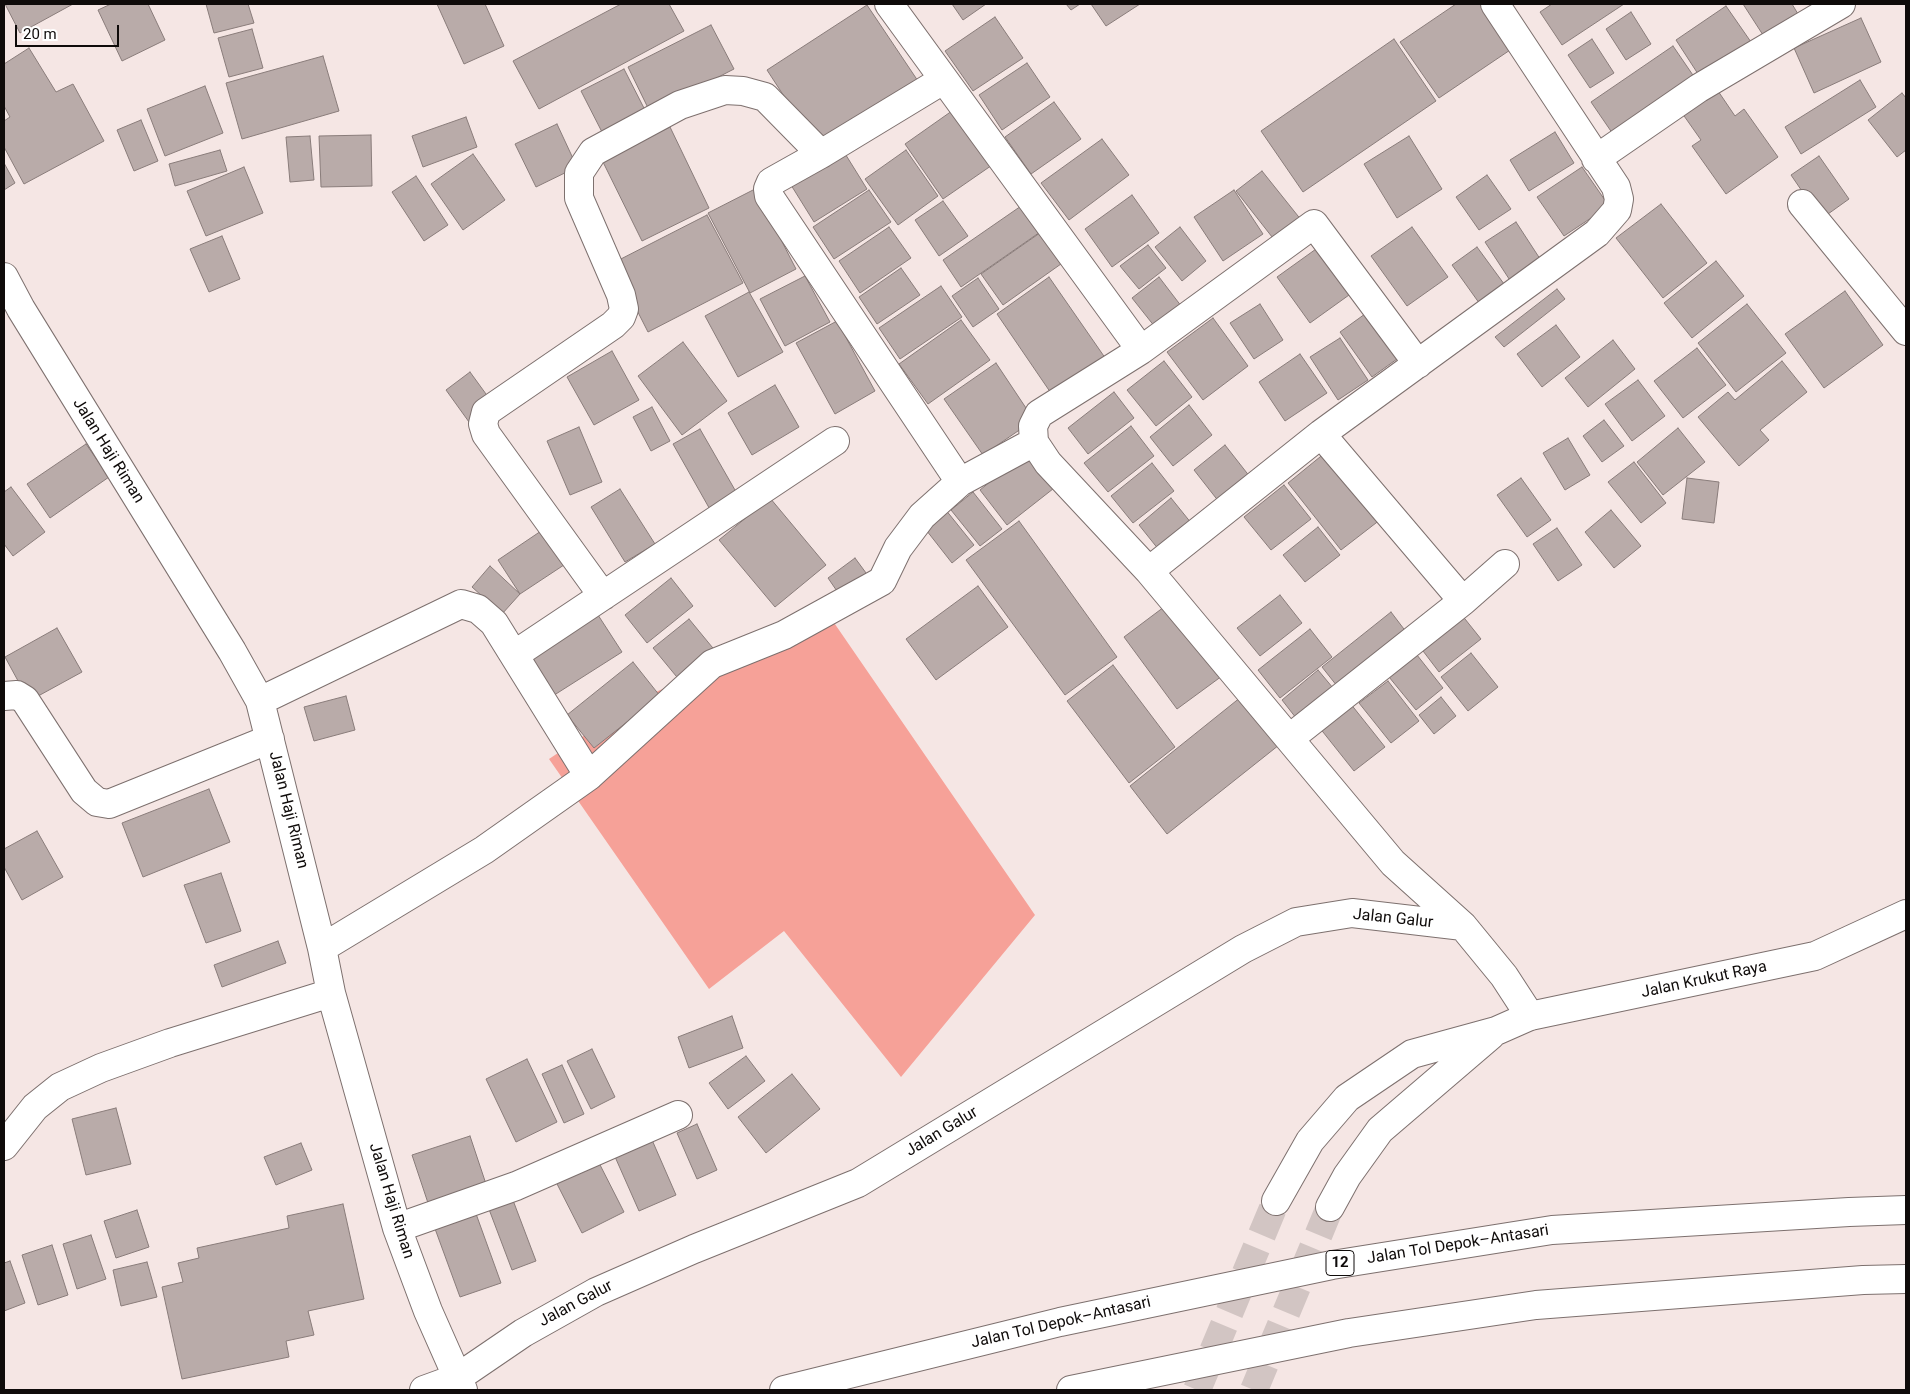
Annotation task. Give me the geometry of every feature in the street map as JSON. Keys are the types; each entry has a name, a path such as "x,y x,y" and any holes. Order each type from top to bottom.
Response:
{"main road":[{"path":"889,4 1141,350"},
{"path":"1149,571 1322,434 1597,233 1617,210 1619,199 1616,187 1495,4"},
{"path":"1596,159 1699,88 1841,4"},
{"path":"943,80 771,182 768,189 769,196 960,482"},
{"path":"603,596 486,434 483,424 486,412 613,325 621,317 624,309 621,295 580,198 579,173 593,152 680,105 725,90 743,91 765,97 821,154"},
{"path":"1802,204 1906,331"},
{"path":"1418,364 1314,224 1141,350 1039,414 1033,426 1034,442 1048,463 1149,571 1393,863 1463,926 1504,976 1530,1016"},
{"name":"Jalan Haji Riman","path":"4,277 26,317 232,651 260,701 322,948 331,993 397,1228 428,1311 460,1384"},
{"path":"1322,434 1463,601"},
{"path":"514,655 835,441"},
{"path":"322,948 484,850 589,776 712,664 784,635 882,580 898,548 915,523 960,482 1034,442"},
{"path":"1290,738 1463,601 1505,564"},
{"path":"260,701 461,604 478,609 494,623 589,776"},
{"path":"4,696 16,695 25,700 84,791 97,802 109,804 270,739"},
{"name":"Jalan Galur","path":"424,1390 460,1384 523,1333 596,1292 694,1249 858,1183 1243,948 1296,922 1352,913 1463,926"},
{"name":"Jalan Krukut Raya","path":"1276,1200 1310,1141 1347,1098 1412,1054 1496,1031 1530,1016 1815,956 1906,914"},
{"path":"4,1146 35,1107 60,1087 101,1068 170,1043 331,993"},
{"name":"Jalan Krukut Raya","path":"1330,1207 1346,1176 1380,1130 1434,1086 1496,1031"},
{"path":"397,1228 516,1186 678,1115"},
{"name":"Jalan Tol Depok–Antasari","path":"784,1390 1060,1322 1332,1264 1552,1230 1906,1210"},
{"path":"1071,1390 1349,1333 1536,1304 1863,1280 1906,1279"}],"shaded area":[{"path":"828,614 1035,915 901,1077 784,931 709,989 549,759 636,701"}],"building":[{"path":"5,4 73,4 20,33"},
{"path":"111,4 148,4 165,40 122,61 98,10"},
{"path":"206,4 248,4 254,23 214,33"},
{"path":"437,4 485,4 504,46 464,64"},
{"path":"621,4 669,4 684,31 539,109 513,61"},
{"path":"952,4 986,4 963,20"},
{"path":"1066,4 1080,4 1071,10"},
{"path":"1091,4 1140,4 1106,26"},
{"path":"1456,4 1492,4 1519,44 1439,98 1400,42"},
{"path":"1552,4 1624,4 1562,45 1540,12"},
{"path":"1743,4 1792,4 1798,14 1763,35"},
{"path":"867,5 920,84 819,150 767,70"},
{"path":"1726,6 1751,42 1700,77 1676,40"},
{"path":"1631,12 1651,44 1626,60 1606,29"},
{"path":"995,17 1023,58 973,91 945,51"},
{"path":"1861,18 1881,62 1814,93 1794,48"},
{"path":"711,25 734,69 650,112 628,67"},
{"path":"252,29 263,68 229,77 218,38"},
{"path":"1394,39 1436,101 1303,192 1261,131"},
{"path":"1592,39 1614,73 1590,88 1568,55"},
{"path":"1673,46 1699,84 1617,140 1591,102"},
{"path":"29,48 56,92 73,84 104,141 24,184 4,147 4,121 10,117 4,106 4,64"},
{"path":"323,56 339,111 242,139 226,83"},
{"path":"1027,63 1050,97 1002,130 979,95"},
{"path":"624,69 646,112 603,134 581,91"},
{"path":"1860,80 1876,107 1801,154 1785,127"},
{"path":"205,86 223,133 165,156 147,109"},
{"path":"1716,88 1735,116 1744,109 1778,157 1726,194 1692,146 1701,140 1682,113"},
{"path":"1902,93 1906,98 1906,150 1897,157 1868,120"},
{"path":"1054,102 1081,139 1031,174 1005,137"},
{"path":"959,106 998,161 943,199 905,144"},
{"path":"466,117 477,147 423,167 412,136"},
{"path":"141,120 158,161 134,171 117,130"},
{"path":"557,124 577,167 536,187 515,144"},
{"path":"670,127 709,208 642,241 602,160"},
{"path":"1555,132 1574,163 1529,191 1510,160"},
{"path":"371,135 372,186 321,187 319,136"},
{"path":"310,136 314,180 290,182 286,137"},
{"path":"1409,136 1442,189 1397,218 1364,164"},
{"path":"1102,139 1129,175 1069,220 1041,183"},
{"path":"220,150 227,171 175,186 169,164"},
{"path":"906,150 938,196 898,225 865,179"},
{"path":"844,152 867,189 814,222 791,185"},
{"path":"473,154 505,200 463,230 431,184"},
{"path":"1819,156 1849,199 1821,219 1791,175"},
{"path":"4,163 15,183 4,190"},
{"path":"244,167 263,213 206,236 187,191"},
{"path":"1582,167 1609,206 1564,236 1537,197"},
{"path":"1262,171 1302,221 1276,242 1236,191"},
{"path":"1487,175 1511,209 1479,230 1456,197"},
{"path":"416,176 448,225 424,241 392,192"},
{"path":"755,189 796,269 750,293 708,213"},
{"path":"869,190 891,222 834,259 813,227"},
{"path":"1234,190 1263,234 1223,261 1194,217"},
{"path":"1132,195 1159,233 1112,267 1085,229"},
{"path":"943,201 968,236 939,256 915,220"},
{"path":"1024,204 1043,230 961,287 943,260"},
{"path":"1661,204 1707,263 1663,298 1616,238"},
{"path":"707,215 743,283 648,332 613,263"},
{"path":"1516,222 1546,268 1515,288 1485,242"},
{"path":"889,227 911,258 860,293 839,261"},
{"path":"1180,227 1206,261 1182,281 1155,247"},
{"path":"1412,227 1448,277 1407,306 1371,256"},
{"path":"1047,228 1068,259 1003,305 981,274"},
{"path":"222,236 240,279 209,292 190,249"},
{"path":"1323,244 1356,290 1310,323 1277,277"},
{"path":"1148,245 1166,268 1139,289 1120,266"},
{"path":"1477,247 1507,288 1482,307 1452,265"},
{"path":"1716,261 1744,296 1692,338 1664,303"},
{"path":"901,268 920,295 877,324 859,297"},
{"path":"805,276 830,322 785,346 760,299"},
{"path":"1049,277 1108,362 1055,399 997,314"},
{"path":"1159,277 1185,311 1159,332 1132,298"},
{"path":"978,278 999,309 973,327 952,296"},
{"path":"941,286 962,317 900,359 879,328"},
{"path":"1557,289 1565,299 1504,347 1495,337"},
{"path":"1845,291 1883,345 1824,388 1785,334"},
{"path":"749,292 783,352 738,377 705,316"},
{"path":"1260,304 1283,340 1254,359 1230,323"},
{"path":"1747,304 1786,353 1736,392 1698,343"},
{"path":"1365,314 1397,359 1372,377 1340,332"},
{"path":"1213,318 1248,366 1203,400 1167,352"},
{"path":"961,320 990,360 928,404 899,364"},
{"path":"837,321 875,391 835,414 796,343"},
{"path":"1556,325 1580,357 1542,387 1517,354"},
{"path":"1340,338 1368,380 1338,400 1310,357"},
{"path":"1613,340 1635,369 1588,407 1565,378"},
{"path":"683,342 727,401 682,435 638,376"},
{"path":"1697,348 1726,385 1683,418 1654,381"},
{"path":"612,351 639,400 594,425 567,377"},
{"path":"1300,354 1327,393 1285,421 1259,382"},
{"path":"1164,361 1192,397 1156,426 1127,390"},
{"path":"1782,361 1807,392 1760,430 1769,440 1739,466 1698,417 1728,392 1735,400"},
{"path":"996,363 1034,420 983,455 944,399"},
{"path":"470,372 494,405 469,422 446,390"},
{"path":"1638,380 1665,416 1632,441 1605,404"},
{"path":"775,385 799,427 752,455 728,413"},
{"path":"1114,392 1134,418 1088,454 1068,428"},
{"path":"1189,405 1212,435 1173,466 1150,437"},
{"path":"652,407 670,441 651,451 633,417"},
{"path":"1604,420 1624,446 1602,462 1583,436"},
{"path":"1131,426 1154,456 1108,492 1084,463"},
{"path":"579,427 602,482 570,495 547,441"},
{"path":"1678,428 1705,462 1663,495 1637,462"},
{"path":"700,429 739,497 712,513 673,444"},
{"path":"1568,438 1590,475 1565,490 1543,453"},
{"path":"86,444 109,477 50,518 27,484"},
{"path":"1225,445 1254,482 1223,507 1194,470"},
{"path":"1331,448 1385,516 1341,550 1288,483"},
{"path":"1030,449 1058,485 1007,525 980,490"},
{"path":"1634,462 1666,503 1641,523 1608,482"},
{"path":"1152,463 1174,491 1133,523 1111,496"},
{"path":"1521,478 1551,520 1527,537 1497,495"},
{"path":"1687,478 1719,482 1714,523 1682,519"},
{"path":"1284,485 1311,519 1271,550 1244,517"},
{"path":"11,487 45,532 13,556 4,544 4,492"},
{"path":"620,489 655,544 625,562 591,507"},
{"path":"973,492 1002,529 980,546 951,510"},
{"path":"770,498 826,565 775,607 719,540"},
{"path":"1171,498 1196,529 1163,555 1139,525"},
{"path":"945,509 974,545 952,563 923,526"},
{"path":"1611,510 1641,546 1614,568 1585,532"},
{"path":"1019,521 1117,657 1065,695 966,560"},
{"path":"550,525 573,559 520,594 498,560"},
{"path":"1318,527 1340,555 1305,582 1283,555"},
{"path":"1557,528 1582,565 1558,581 1533,544"},
{"path":"855,558 869,577 841,597 828,578"},
{"path":"490,566 520,594 502,614 472,587"},
{"path":"671,578 693,606 647,643 625,615"},
{"path":"978,586 1008,627 936,680 906,639"},
{"path":"1280,595 1302,623 1260,656 1237,628"},
{"path":"1168,604 1222,676 1177,709 1124,637"},
{"path":"1391,612 1410,637 1341,691 1322,667"},
{"path":"1461,614 1481,639 1439,672 1420,647"},
{"path":"598,615 622,652 548,699 524,662"},
{"path":"689,619 717,653 681,682 653,648"},
{"path":"57,628 82,672 29,701 5,657"},
{"path":"1310,629 1332,657 1280,698 1258,670"},
{"path":"1471,653 1498,687 1468,711 1441,677"},
{"path":"1417,655 1443,688 1416,710 1389,677"},
{"path":"633,662 660,696 594,748 567,715"},
{"path":"1113,665 1175,747 1129,783 1067,701"},
{"path":"1318,670 1338,694 1300,723 1282,700"},
{"path":"1388,681 1419,721 1391,743 1359,703"},
{"path":"346,696 355,730 314,741 304,707"},
{"path":"1241,697 1279,745 1167,834 1130,786"},
{"path":"1441,697 1456,716 1434,734 1419,715"},
{"path":"1350,703 1385,747 1354,771 1319,727"},
{"path":"209,789 230,842 143,877 122,823"},
{"path":"37,831 63,877 22,900 4,867 4,849"},
{"path":"221,873 241,931 206,943 184,885"},
{"path":"278,941 286,963 222,987 214,965"},
{"path":"732,1016 743,1048 689,1068 678,1037"},
{"path":"592,1049 615,1097 591,1109 567,1061"},
{"path":"746,1056 765,1081 728,1109 709,1083"},
{"path":"527,1059 557,1122 516,1142 486,1079"},
{"path":"562,1065 584,1114 564,1123 542,1074"},
{"path":"792,1074 820,1109 766,1153 738,1117"},
{"path":"116,1108 131,1164 86,1175 72,1119"},
{"path":"697,1124 717,1170 697,1179 677,1133"},
{"path":"649,1133 676,1195 639,1211 612,1150"},
{"path":"470,1136 489,1193 431,1212 412,1155"},
{"path":"301,1143 312,1170 276,1185 264,1157"},
{"path":"596,1157 624,1212 582,1233 554,1178"},
{"path":"511,1195 536,1261 512,1270 487,1204"},
{"path":"343,1204 364,1299 308,1311 314,1335 286,1341 289,1357 182,1379 162,1287 183,1282 178,1263 199,1258 197,1248 289,1228 287,1216"},
{"path":"137,1210 149,1247 116,1258 104,1221"},
{"path":"475,1211 501,1283 460,1297 434,1226"},
{"path":"91,1235 106,1279 77,1289 63,1244"},
{"path":"52,1245 68,1295 38,1305 22,1255"},
{"path":"10,1261 25,1303 4,1311 4,1263"},
{"path":"147,1262 157,1297 121,1306 113,1270"}],"tunnel":[{"path":"1197,1390 1276,1201"},
{"path":"1254,1390 1330,1207"}]}
